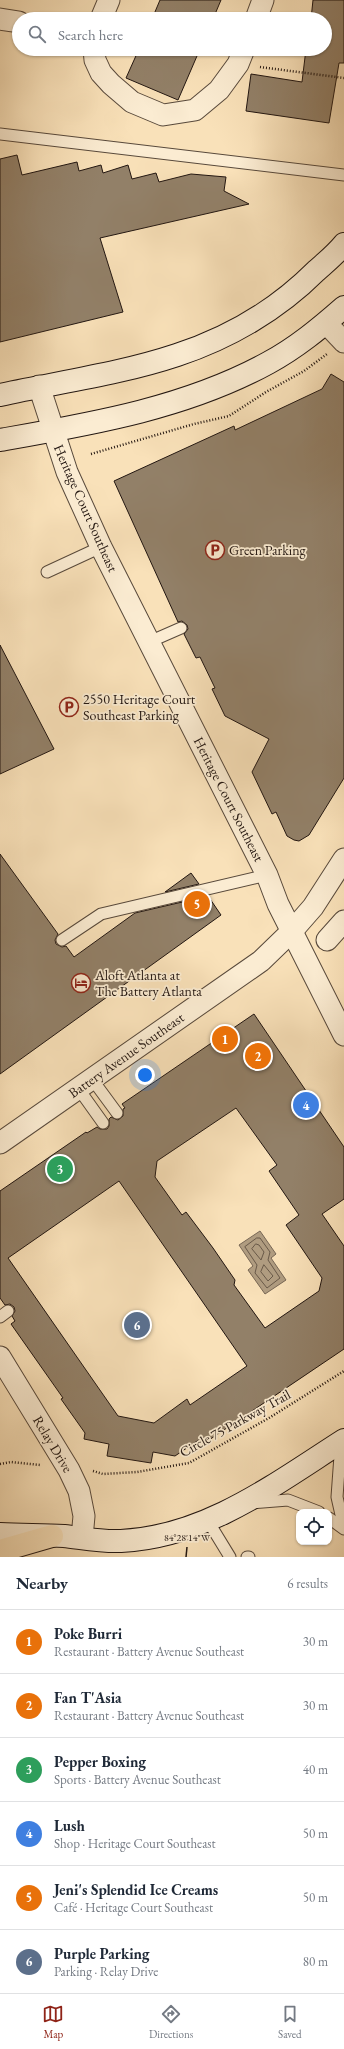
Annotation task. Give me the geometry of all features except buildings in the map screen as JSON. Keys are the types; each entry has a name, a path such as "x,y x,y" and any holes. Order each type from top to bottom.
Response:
{"highway":[{"path":"0,1551 52,1536"}],"main road":[{"path":"0,394 177,355 216,340 265,314 304,283 344,244"},
{"path":"0,440 172,403 221,386 269,363 293,348 344,307"},
{"path":"0,1534 120,1541 148,1538 186,1530 243,1504 343,1441"}],"street":[{"path":"104,12 109,0"},
{"path":"259,12 263,0"},
{"path":"0,19 12,21"},
{"path":"95,56 101,73 111,84 132,102 163,115 195,110 219,90 241,57"},
{"path":"326,323 344,342"},
{"name":"Heritage Court Southeast","path":"39,386 52,430 67,472 101,547 267,875 278,904 344,1035"},
{"name":"Battery Avenue Southeast","path":"0,1143 260,962 292,932 321,896 344,859"},
{"path":"327,940 344,921"},
{"name":"Relay Drive","path":"0,1357 69,1470 79,1491 84,1516 82,1538"}],"lane":[{"path":"0,134 344,175"},
{"path":"47,572 101,547"},
{"path":"149,642 181,628"},
{"path":"62,940 101,914 239,883 267,875"},
{"path":"85,1084 117,1113"},
{"path":"85,1084 103,1123"},
{"path":"343,1441 337,1497 344,1528"},
{"path":"243,1504 288,1500 311,1509"},
{"path":"332,1520 344,1528"},
{"path":"208,1521 230,1557"}],"path":[{"path":"241,57 344,78"},
{"name":"Circle 75 Parkway Trail","path":"90,1471 103,1474 137,1472 189,1462 269,1418 344,1371"},
{"path":"0,1464 11,1462 43,1465"}],"water":[{"path":"260,1231 276,1254 271,1258 286,1280 265,1294 248,1270 253,1266 239,1245"}],"place":[{"name":"Green Parking","path":"215,550"},
{"name":"2550 Heritage Court Southeast Parking","path":"69,707"},
{"name":"Jeni's Splendid Ice Creams","path":"197,904"},
{"name":"Aloft Atlanta at The Battery Atlanta","path":"81,983"},
{"name":"Poke Burri","path":"225,1039"},
{"name":"Fan T'Asia","path":"258,1056"},
{"name":"Lush","path":"306,1105"},
{"name":"Pepper Boxing","path":"60,1169"},
{"name":"Purple Parking","path":"137,1325"}]}
